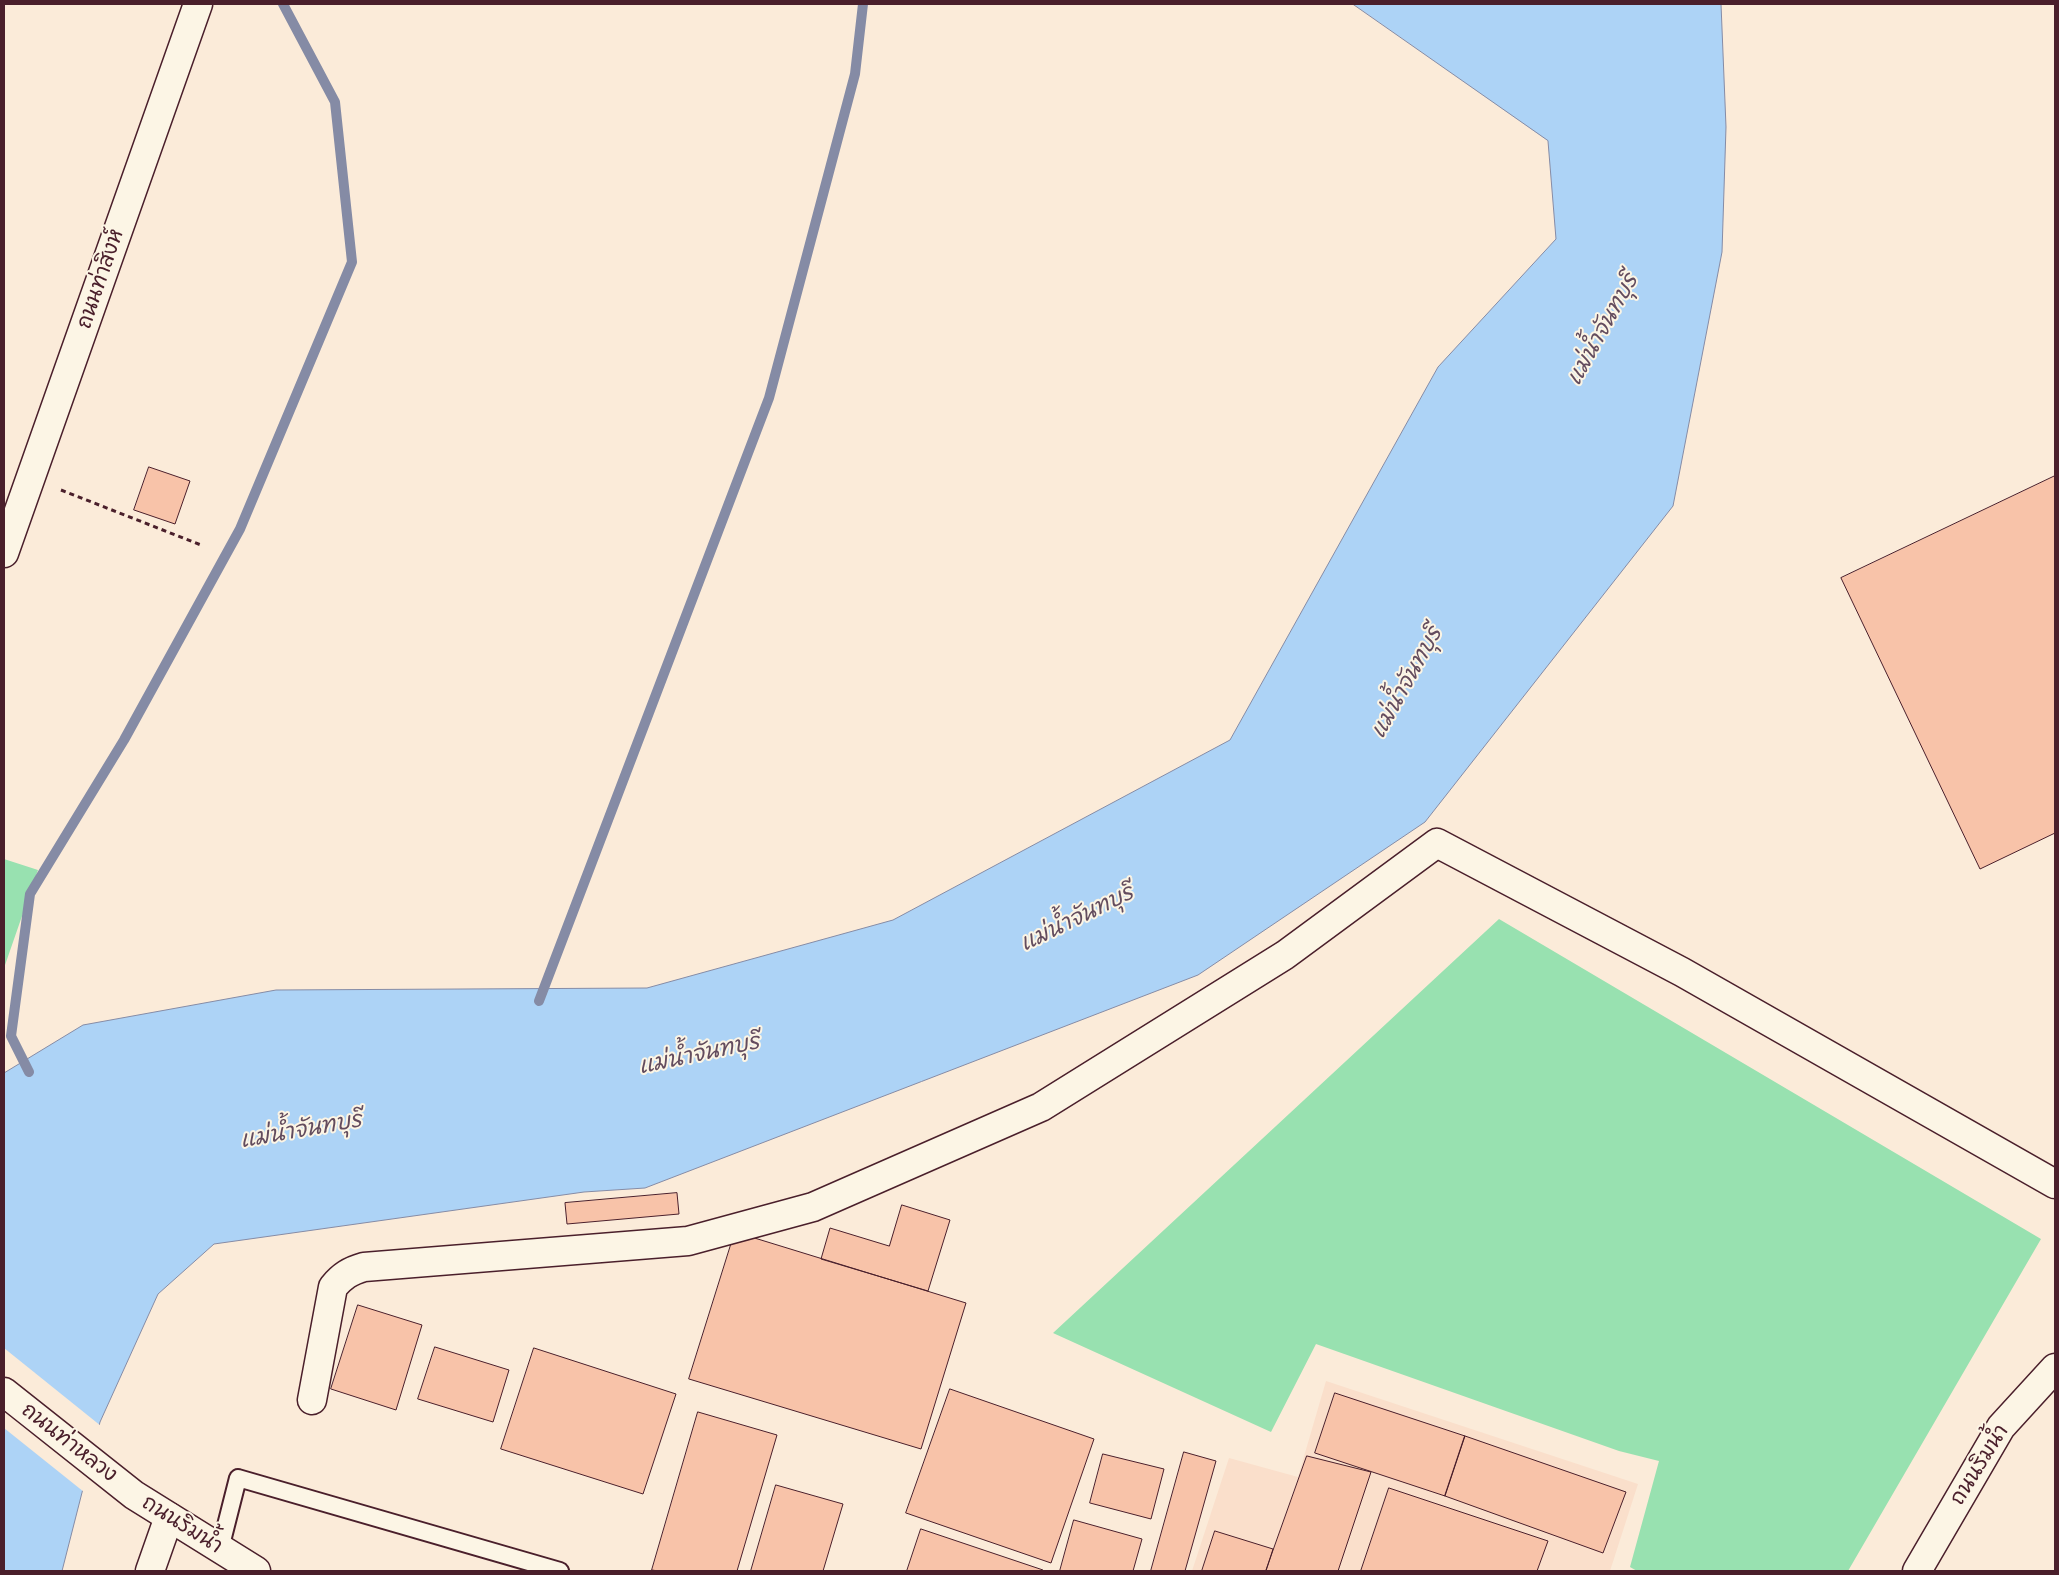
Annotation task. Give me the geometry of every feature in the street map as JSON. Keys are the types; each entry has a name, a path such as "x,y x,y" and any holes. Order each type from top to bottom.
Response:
{"street":[{"name":"ถนนท่าสิงห์","path":"4,554 19,491 198,4"},
{"path":"312,1400 333,1287 341,1277 351,1271 364,1267 688,1241 813,1206 1041,1107 1285,955 1437,843 1682,972 2055,1184"},
{"name":"ถนนริมน้ำ","path":"1923,1569 2001,1427 2055,1368"},
{"name":"ถนนท่าหลวง","path":"4,1392 134,1495"},
{"name":"ถนนริมน้ำ","path":"134,1495 256,1571"},
{"path":"150,1571 170,1518"}],"lane":[{"path":"220,1549 238,1478 560,1571"}],"path":[{"path":"19,491 201,545"}],"shaded area":[{"path":"1326,1381 1638,1484 1610,1571 1192,1571 1229,1458 1298,1477"}],"green space":[{"path":"4,859 38,870 4,968"},
{"path":"1499,919 2041,1239 1848,1571 1637,1571 1630,1567 1659,1461 1619,1451 1316,1344 1271,1432 1053,1333"}],"water":[{"name":"แม่น้ำจันทบุรี","path":"1353,4 1721,4 1726,127 1722,252 1673,506 1425,822 1198,975 645,1188 584,1192 214,1244 158,1294 100,1422 62,1571 4,1571 4,1073 83,1025 276,990 647,988 893,920 1230,740 1438,367 1556,239 1548,141"}],"pier":[{"path":"4,1348 101,1426 84,1492 4,1428"}],"building":[{"path":"149,467 190,481 175,524 134,510"},
{"path":"2055,476 2055,833 1980,869 1841,578"},
{"path":"677,1193 679,1214 567,1224 565,1203"},
{"path":"902,1205 950,1220 928,1291 821,1259 830,1228 889,1246"},
{"path":"735,1232 966,1303 921,1449 689,1379"},
{"path":"358,1305 422,1325 396,1410 331,1389"},
{"path":"435,1347 509,1370 493,1422 418,1399"},
{"path":"534,1348 676,1394 643,1494 501,1449"},
{"path":"950,1389 1094,1439 1051,1563 906,1513"},
{"path":"1335,1393 1465,1436 1445,1496 1315,1453"},
{"path":"698,1412 777,1435 737,1571 652,1570"},
{"path":"1465,1436 1626,1492 1603,1553 1445,1496"},
{"path":"1184,1452 1216,1461 1185,1571 1151,1571"},
{"path":"1103,1454 1164,1469 1151,1519 1090,1503"},
{"path":"1307,1456 1371,1472 1338,1571 1266,1571"},
{"path":"776,1485 843,1504 823,1571 751,1571"},
{"path":"1389,1488 1548,1541 1537,1571 1361,1571"},
{"path":"1074,1520 1142,1539 1133,1571 1060,1571"},
{"path":"921,1529 1043,1570 1043,1571 907,1571"},
{"path":"1215,1531 1273,1549 1266,1571 1202,1571"}],"waterway":[{"path":"29,1072 11,1036 30,894 124,740 240,529 352,262 335,102 283,4"},
{"path":"539,1001 769,398 855,74 863,4"}]}
